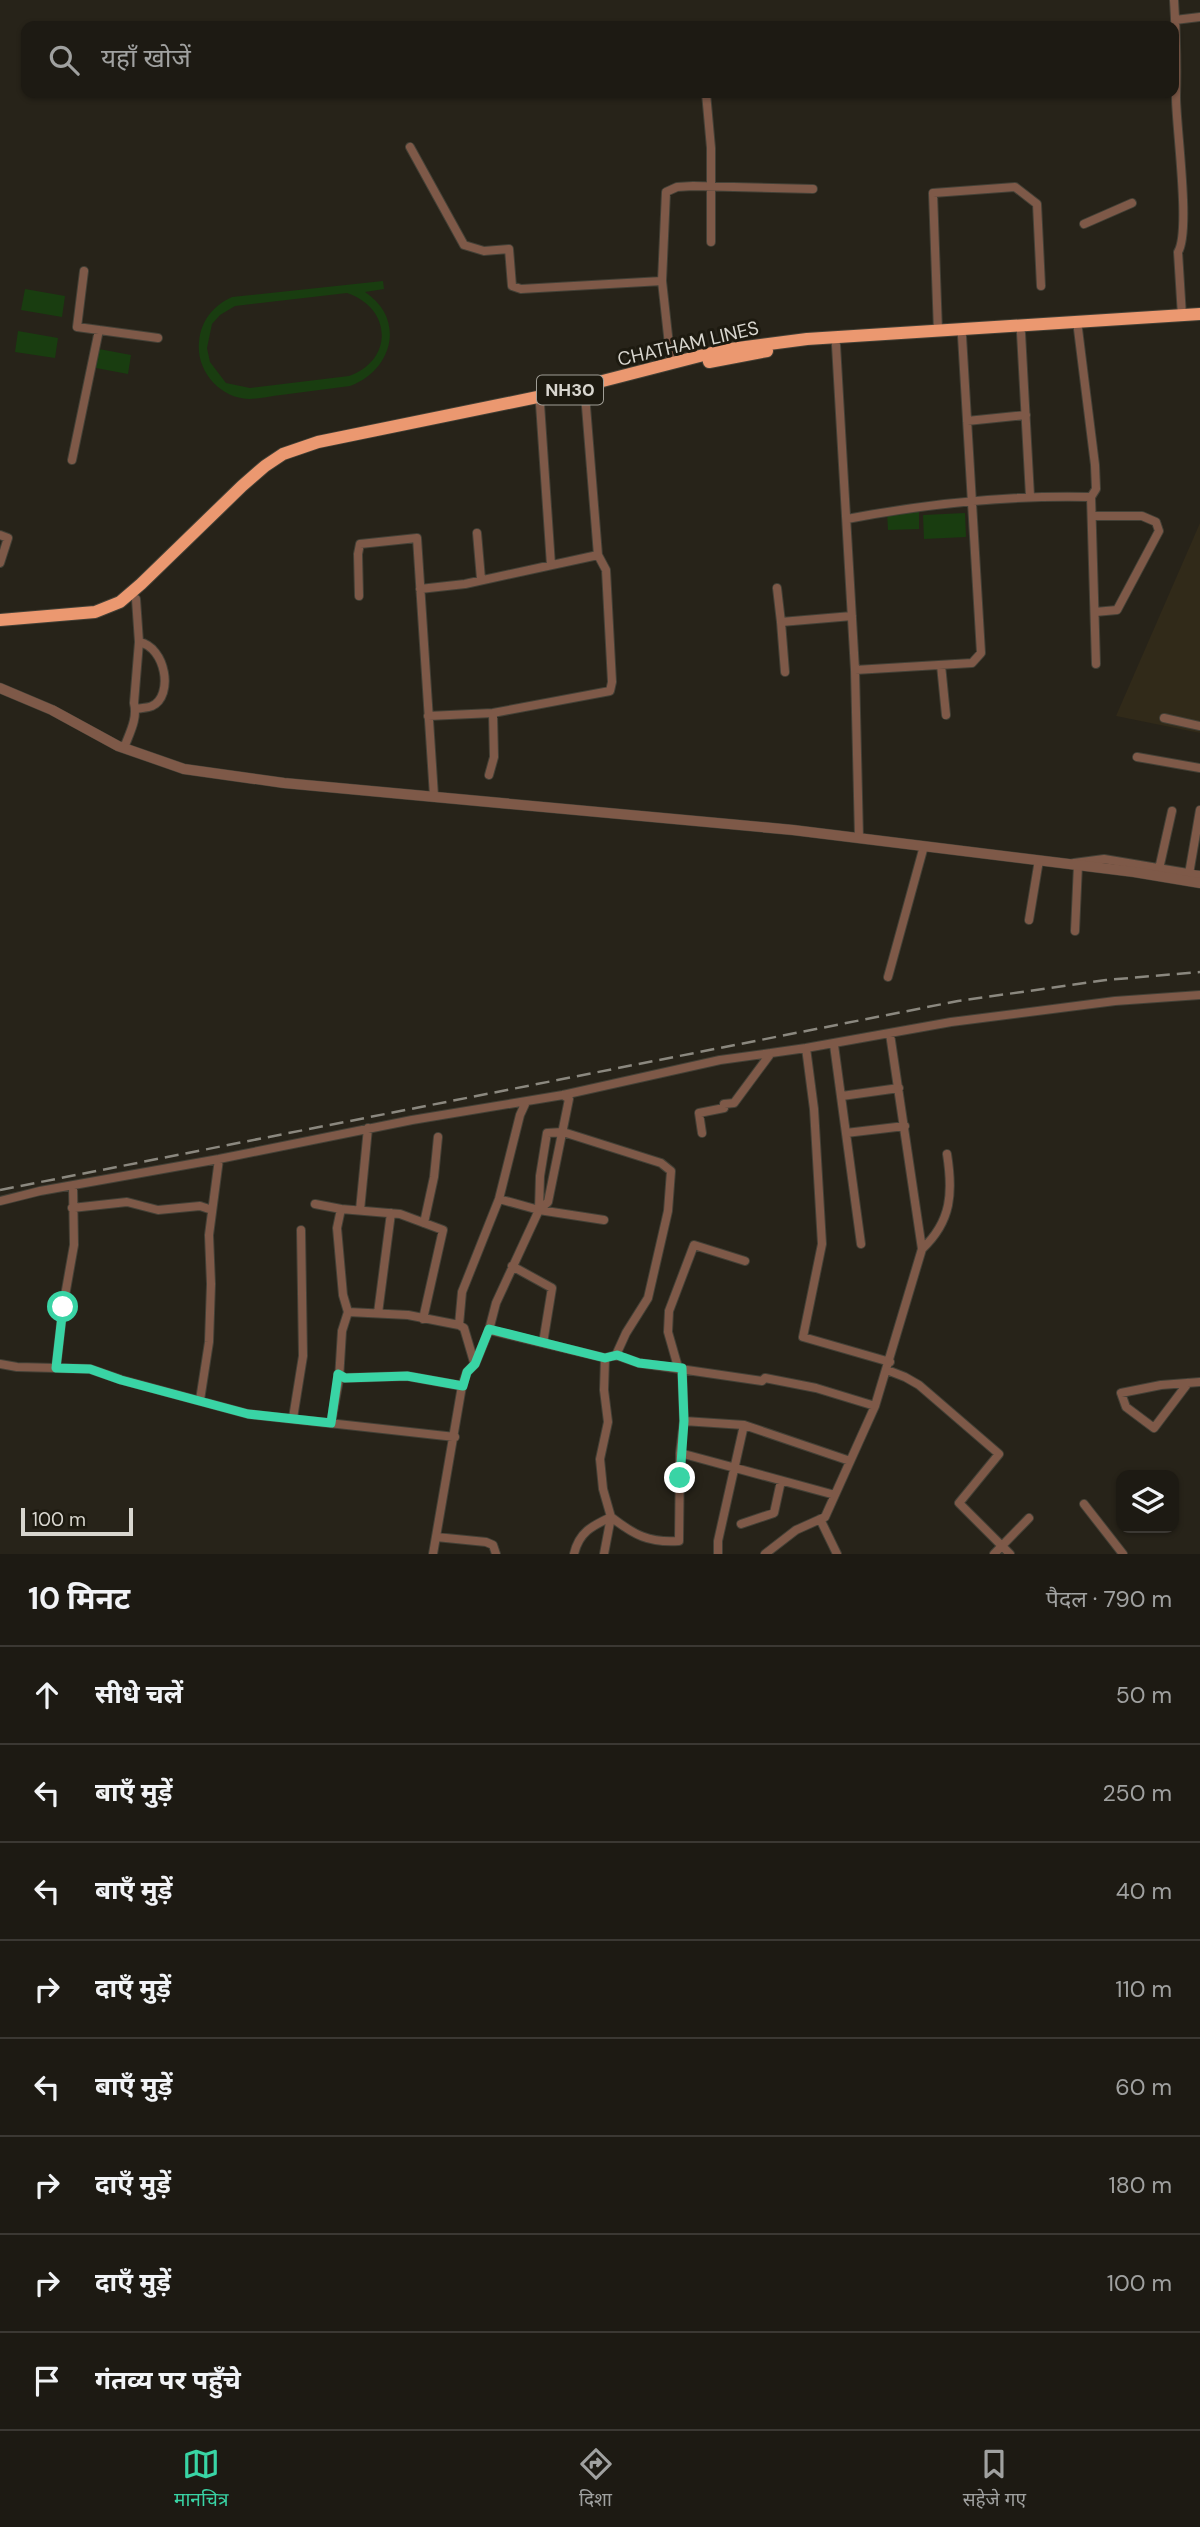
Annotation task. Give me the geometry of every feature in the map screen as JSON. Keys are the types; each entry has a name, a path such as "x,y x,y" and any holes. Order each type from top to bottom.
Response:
{"highway":[{"name":"CHATHAM LINES","path":"0,628 94,619 118,611 136,598 251,488 288,460 313,451 585,394 671,363 746,346 807,339 1200,314"},
{"name":"CHATHAM LINES","path":"0,620 95,612 120,602 242,485 265,466 295,449 752,354 962,336 1200,322"}],"street":[{"path":"1174,0 1175,20 1200,17"},
{"path":"706,98 711,148 711,242"},
{"path":"1176,98 1183,214 1182,247 1178,252 1181,316"},
{"path":"410,147 464,245 484,251 509,249 512,286 521,289 662,281"},
{"path":"671,363 662,281 666,192 677,187 710,186 813,189"},
{"path":"938,331 933,193 1015,187 1037,204 1041,286"},
{"path":"1084,224 1132,203"},
{"path":"84,271 77,327 158,338"},
{"path":"1078,329 1095,465 1096,489 1091,498 1096,664"},
{"path":"72,460 99,330"},
{"path":"1021,332 1030,496"},
{"path":"855,670 972,663 981,653 962,336"},
{"path":"836,345 855,670 859,838"},
{"path":"428,716 493,713 610,691 612,682 606,570 598,555 585,394"},
{"path":"540,404 551,565"},
{"path":"967,421 1026,415"},
{"path":"847,519 915,506 972,500 1030,496 1091,498"},
{"path":"1093,516 1142,516 1156,522 1159,531 1117,610 1095,612"},
{"path":"477,533 481,579"},
{"path":"0,535 8,538 0,563"},
{"path":"359,596 358,546 417,538 434,796"},
{"path":"420,589 464,584 598,555"},
{"path":"777,588 785,672"},
{"path":"124,748 133,725 135,709 139,642 136,598"},
{"path":"781,622 852,616"},
{"path":"135,709 152,707 160,699 164,678 160,658 147,644 139,642"},
{"path":"941,665 946,715"},
{"path":"0,688 52,710 124,748 184,769 284,783 859,838 1200,883"},
{"path":"489,775 494,757 493,713"},
{"path":"1164,718 1200,726"},
{"path":"1137,757 1200,768"},
{"path":"1189,874 1200,810"},
{"path":"1159,869 1171,811"},
{"path":"888,977 924,846"},
{"path":"1073,865 1090,859 1104,859 1200,875"},
{"path":"1029,920 1040,860"},
{"path":"1073,865 1075,931"},
{"path":"0,1201 219,1160 368,1128 563,1095 720,1060 834,1045 951,1022 1115,1001 1200,995"},
{"path":"765,1554 796,1530 825,1517 875,1406 922,1249 890,1034"},
{"path":"834,1045 861,1244"},
{"path":"806,1048 814,1108 822,1244 803,1337 888,1366 919,1385 999,1454 959,1503 1010,1554"},
{"path":"702,1133 699,1113 734,1103 771,1053"},
{"path":"842,1096 899,1088"},
{"path":"433,1554 463,1386 467,1372 475,1364 512,1266 539,1210 548,1202 569,1099 563,1095"},
{"path":"459,1325 462,1292 499,1199 520,1115 526,1102"},
{"path":"846,1133 905,1126"},
{"path":"360,1210 368,1128"},
{"path":"539,1210 540,1176 547,1133 564,1132 662,1163 671,1171 668,1211 648,1298 626,1333 617,1355"},
{"path":"424,1223 434,1177 438,1137"},
{"path":"922,1249 937,1235 951,1193 947,1154"},
{"path":"200,1401 209,1342 209,1235 219,1160"},
{"path":"56,1368 74,1245 73,1186"},
{"path":"499,1199 539,1210 604,1220"},
{"path":"72,1208 127,1202 158,1210 200,1206 212,1210"},
{"path":"315,1204 400,1214 443,1230 423,1319"},
{"path":"331,1423 342,1331 348,1312 343,1295 337,1228 341,1209"},
{"path":"378,1313 391,1213"},
{"path":"293,1418 303,1356 301,1230"},
{"path":"611,1517 632,1533 651,1539 679,1541 680,1453 684,1421 680,1368 668,1332 669,1311 694,1245 745,1261"},
{"path":"512,1266 552,1288 543,1343"},
{"path":"348,1312 378,1313 459,1325 464,1328 475,1364"},
{"path":"489,1329 605,1358 617,1355 639,1363 816,1388 875,1406"},
{"path":"604,1554 611,1517 603,1489 600,1459 608,1422 604,1390 605,1358"},
{"path":"0,1364 90,1369 248,1414 455,1437"},
{"path":"338,1374 345,1378 407,1376 463,1386"},
{"path":"1188,1383 1154,1428 1126,1407 1121,1392 1161,1385 1200,1382"},
{"path":"684,1421 744,1425 850,1461"},
{"path":"718,1554 718,1541 744,1425"},
{"path":"680,1453 835,1495"},
{"path":"741,1524 774,1513 781,1481"},
{"path":"1084,1504 1123,1554"},
{"path":"574,1554 577,1542 587,1529 611,1517"},
{"path":"994,1554 1029,1518"},
{"path":"820,1519 837,1554"},
{"path":"436,1537 486,1542 493,1545 496,1554"}],"shaded area":[{"path":"1200,523 1200,733 1116,716"}],"green space":[{"path":"383,281 384,289 365,292 378,303 386,316 390,329 389,343 376,368 350,386 257,399 238,397 228,394 212,381 201,363 199,352 200,334 205,320 214,309 232,297","holes":["347,293 362,300 373,310 379,322 382,334 380,347 364,368 349,376 250,388 226,383 210,362 207,348 212,324 220,315 235,306"]},
{"path":"25,289 65,296 62,317 21,310"},
{"path":"18,331 58,338 55,358 15,352"},
{"path":"99,349 131,355 128,374 96,368"},
{"path":"919,510 919,529 888,530 887,512"},
{"path":"965,513 966,537 924,539 923,515"}],"railway":[{"path":"0,1190 958,1001 1106,980 1200,972"}],"route":[{"path":"63,1307 56,1368 90,1369 248,1414 331,1423 338,1374 345,1378 407,1376 463,1386 467,1372 475,1364 489,1329 605,1358 617,1355 639,1363 682,1368 684,1421 680,1478"}]}
